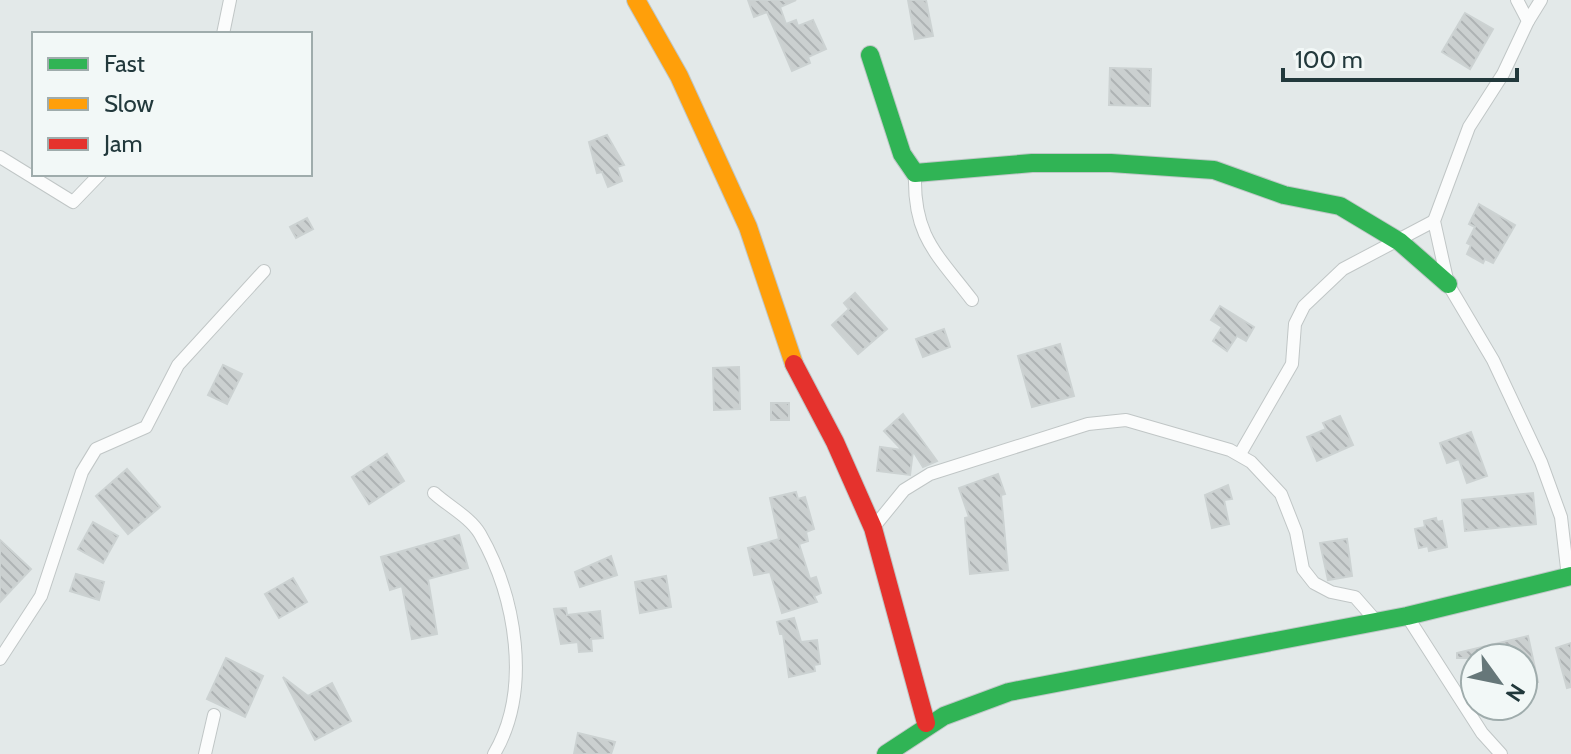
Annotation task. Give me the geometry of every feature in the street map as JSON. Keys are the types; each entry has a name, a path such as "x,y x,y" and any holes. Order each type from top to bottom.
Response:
{"street":[{"path":"223,32 230,0"},
{"path":"636,0 679,76 748,227 789,354 835,442 873,528 917,700 926,723"},
{"path":"1517,0 1528,21"},
{"path":"886,754 926,723 961,706 1009,692 1407,616 1569,576 1561,517 1541,462 1493,360 1448,284 1434,221 1469,127 1503,74 1541,0"},
{"path":"870,55 902,154 915,173 1032,163 1111,163 1214,170 1284,195 1340,206 1400,242 1448,284"},
{"path":"0,157 73,202 98,176"},
{"path":"915,173 914,204 920,230 972,300"},
{"path":"1240,454 1292,364 1295,324 1304,306 1343,269 1400,242 1434,221"},
{"path":"0,659 41,596 82,472 92,453 146,427 178,365 264,271"},
{"path":"873,528 904,490 930,474 1088,424 1126,420 1240,454 1281,494 1296,532 1303,569 1314,583 1331,592 1355,597 1377,622"},
{"path":"434,493 470,521 480,533 504,600 517,671 508,730 494,754"},
{"path":"1407,616 1482,733 1501,754"},
{"path":"205,754 214,715"}],"building":[{"path":"748,0 796,0 780,7 786,24 796,20 798,26 813,20 826,49 808,57 810,63 792,71 767,12 754,17"},
{"path":"908,0 926,0 933,36 915,39"},
{"path":"1465,13 1493,29 1470,69 1442,52"},
{"path":"1110,68 1151,69 1150,106 1109,105"},
{"path":"607,135 624,165 617,167 622,181 608,187 602,172 597,173 589,142"},
{"path":"1479,204 1515,225 1493,263 1485,259 1483,263 1467,254 1471,245 1467,243 1475,227 1469,224"},
{"path":"307,218 313,229 296,238 290,227"},
{"path":"855,293 887,329 858,354 832,325 849,309 844,303"},
{"path":"1220,306 1254,327 1246,341 1237,336 1227,351 1213,341 1222,327 1211,320"},
{"path":"944,329 950,347 923,357 916,339"},
{"path":"1060,344 1074,396 1032,407 1018,356"},
{"path":"223,365 242,374 227,404 208,395"},
{"path":"739,367 740,409 714,410 713,368"},
{"path":"771,403 789,403 789,420 771,420"},
{"path":"903,414 937,461 923,467 913,451 910,475 877,471 880,447 902,450 884,431"},
{"path":"1340,416 1353,445 1317,461 1307,437 1326,429 1323,423"},
{"path":"1471,432 1487,476 1467,483 1459,459 1447,463 1440,443"},
{"path":"387,454 404,481 369,504 352,477"},
{"path":"127,469 160,507 128,534 96,496"},
{"path":"998,474 1005,494 1001,495 1008,570 970,574 965,518 969,517 959,488"},
{"path":"1228,485 1232,499 1224,500 1229,524 1212,528 1205,495"},
{"path":"796,492 798,499 805,497 814,529 806,532 808,541 799,544 810,579 816,577 821,593 814,596 817,602 782,613 770,572 754,575 748,548 779,539 770,498"},
{"path":"1533,493 1536,524 1465,531 1462,500"},
{"path":"1436,518 1437,522 1442,521 1447,547 1429,551 1428,546 1419,548 1415,529 1425,527 1424,521"},
{"path":"93,522 118,536 103,563 78,549"},
{"path":"459,535 468,568 428,579 437,634 412,639 402,586 390,590 381,557"},
{"path":"1347,539 1352,576 1328,580 1320,543"},
{"path":"0,540 31,569 0,602"},
{"path":"611,556 617,575 580,587 575,572"},
{"path":"76,574 104,582 99,600 70,591"},
{"path":"666,576 671,607 640,613 635,582"},
{"path":"293,578 307,602 279,618 265,594"},
{"path":"566,608 567,615 600,611 603,638 591,639 592,651 579,652 578,642 561,644 554,609"},
{"path":"794,618 801,642 817,640 820,664 814,665 815,671 789,677 783,634 780,634 777,622"},
{"path":"1528,636 1529,642 1503,642"},
{"path":"1571,643 1571,687 1567,688 1556,648"},
{"path":"226,658 263,676 245,717 207,699"},
{"path":"283,677 308,696 332,683 351,721 315,740"},
{"path":"578,733 615,742 611,754 574,754"}],"traffic: fast":[{"path":"870,55 902,154 915,173 1032,163 1111,163 1214,170 1284,195 1340,206 1400,242 1448,284"},
{"path":"886,754 944,716 1009,692 1407,616 1571,576"}],"traffic: slow":[{"path":"636,0 679,76 748,227 794,364"}],"traffic: jam":[{"path":"794,364 835,442 873,528 926,723"}]}
